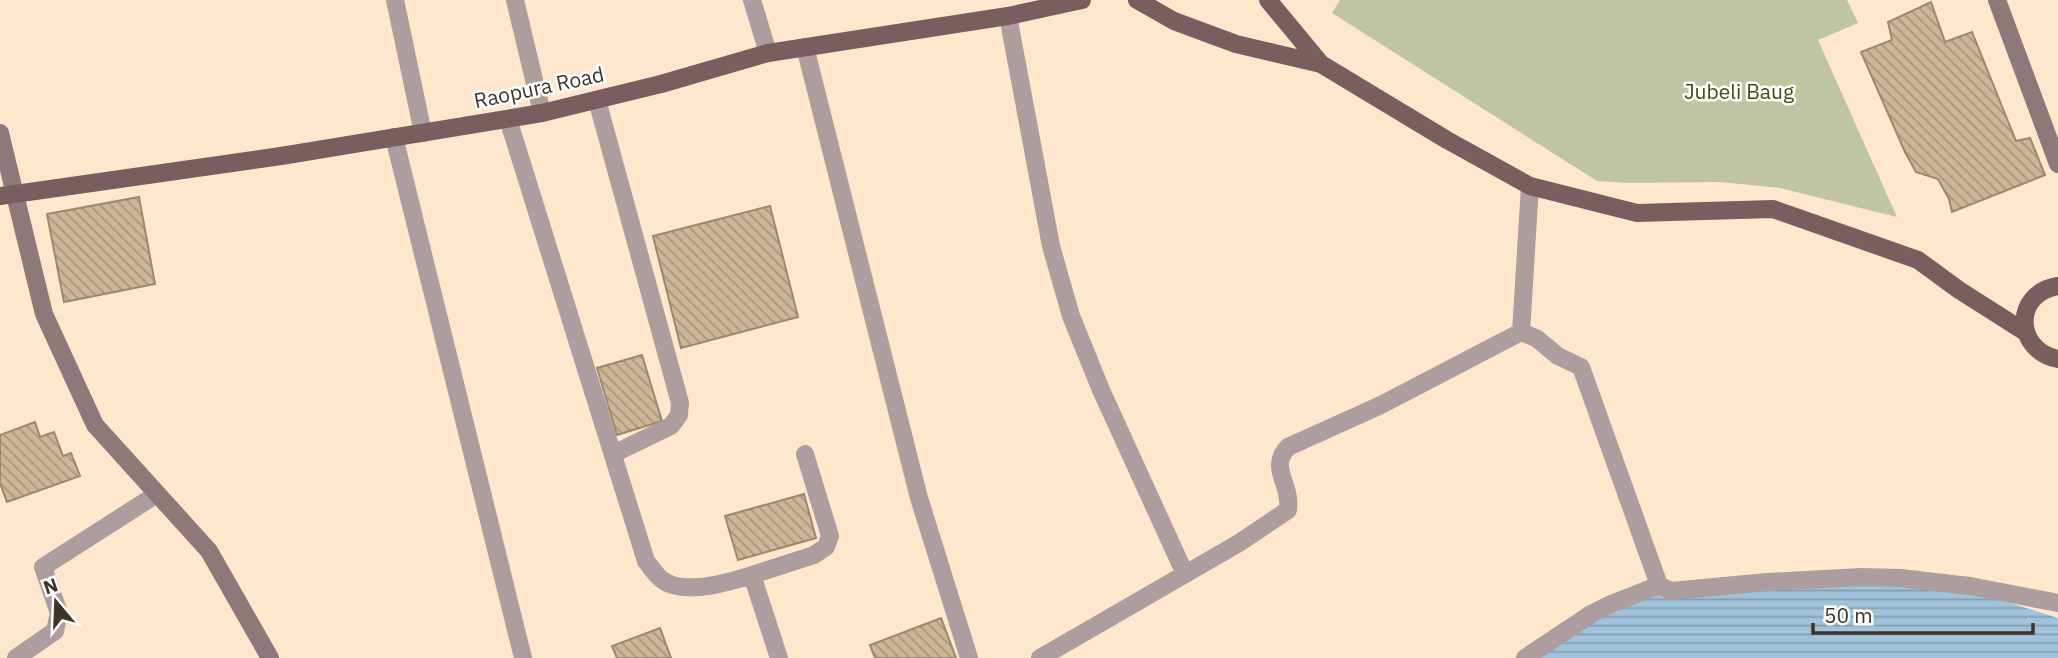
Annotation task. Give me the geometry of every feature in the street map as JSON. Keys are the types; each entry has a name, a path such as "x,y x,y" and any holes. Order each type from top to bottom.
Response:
{"main road":[{"name":"Raopura Road","path":"7,195 281,156 542,113 661,84 768,53 1008,16 1082,0"},
{"path":"1137,0 1174,21 1224,39 1321,64 1530,186 1637,214 1773,209 1918,260 2025,332"},
{"path":"1268,0 1321,64"},
{"path":"2058,286 2043,290 2033,298 2024,320 2025,332 2038,352 2058,359"}],"street":[{"path":"394,0 423,133"},
{"path":"515,0 542,113"},
{"path":"752,0 768,53"},
{"path":"1997,0 2058,164"},
{"path":"1008,16 1051,246 1071,316 1101,390 1185,574"},
{"path":"805,47 919,498 969,658"},
{"path":"597,100 680,402 679,415 671,426 613,454"},
{"path":"508,119 646,561 657,576 669,584 686,587 730,582 814,555 825,547 830,536 805,454"},
{"path":"0,133 7,195 44,314 95,425 209,551 270,658"},
{"path":"394,137 523,658"},
{"path":"1521,332 1530,186"},
{"path":"1040,658 1239,542 1288,510 1290,498 1279,468 1279,460 1288,447 1381,405 1521,332 1536,338 1558,356 1581,367 1659,585 1671,591 1768,582 1861,577 1900,578 1970,586 2058,603"},
{"path":"16,658 55,631 59,613 43,567 157,494"},
{"path":"752,575 779,658"},
{"path":"1525,658 1591,614 1659,585"}],"green space":[{"name":"Jubeli Baug","path":"1340,0 1847,0 1858,23 1818,40 1897,217 1780,188 1720,182 1597,181 1332,13"}],"water":[{"path":"1863,583 1972,591 2058,618 2058,658 1534,658 1593,617 1660,591"}],"building":[{"path":"1931,2 1945,42 1972,32 2016,141 2030,138 2045,175 1952,212 1949,199 1938,179 1916,172 1861,52 1892,40 1888,22"},
{"path":"139,197 155,284 64,302 47,214"},
{"path":"770,206 798,317 681,348 653,236"},
{"path":"642,355 662,421 617,435 597,368"},
{"path":"35,422 40,437 54,432 63,456 71,453 80,476 7,502 0,483 0,435"},
{"path":"804,494 816,538 738,560 725,516"},
{"path":"941,618 956,658 875,658 870,645"},
{"path":"660,628 671,658 617,658 612,646"}]}
